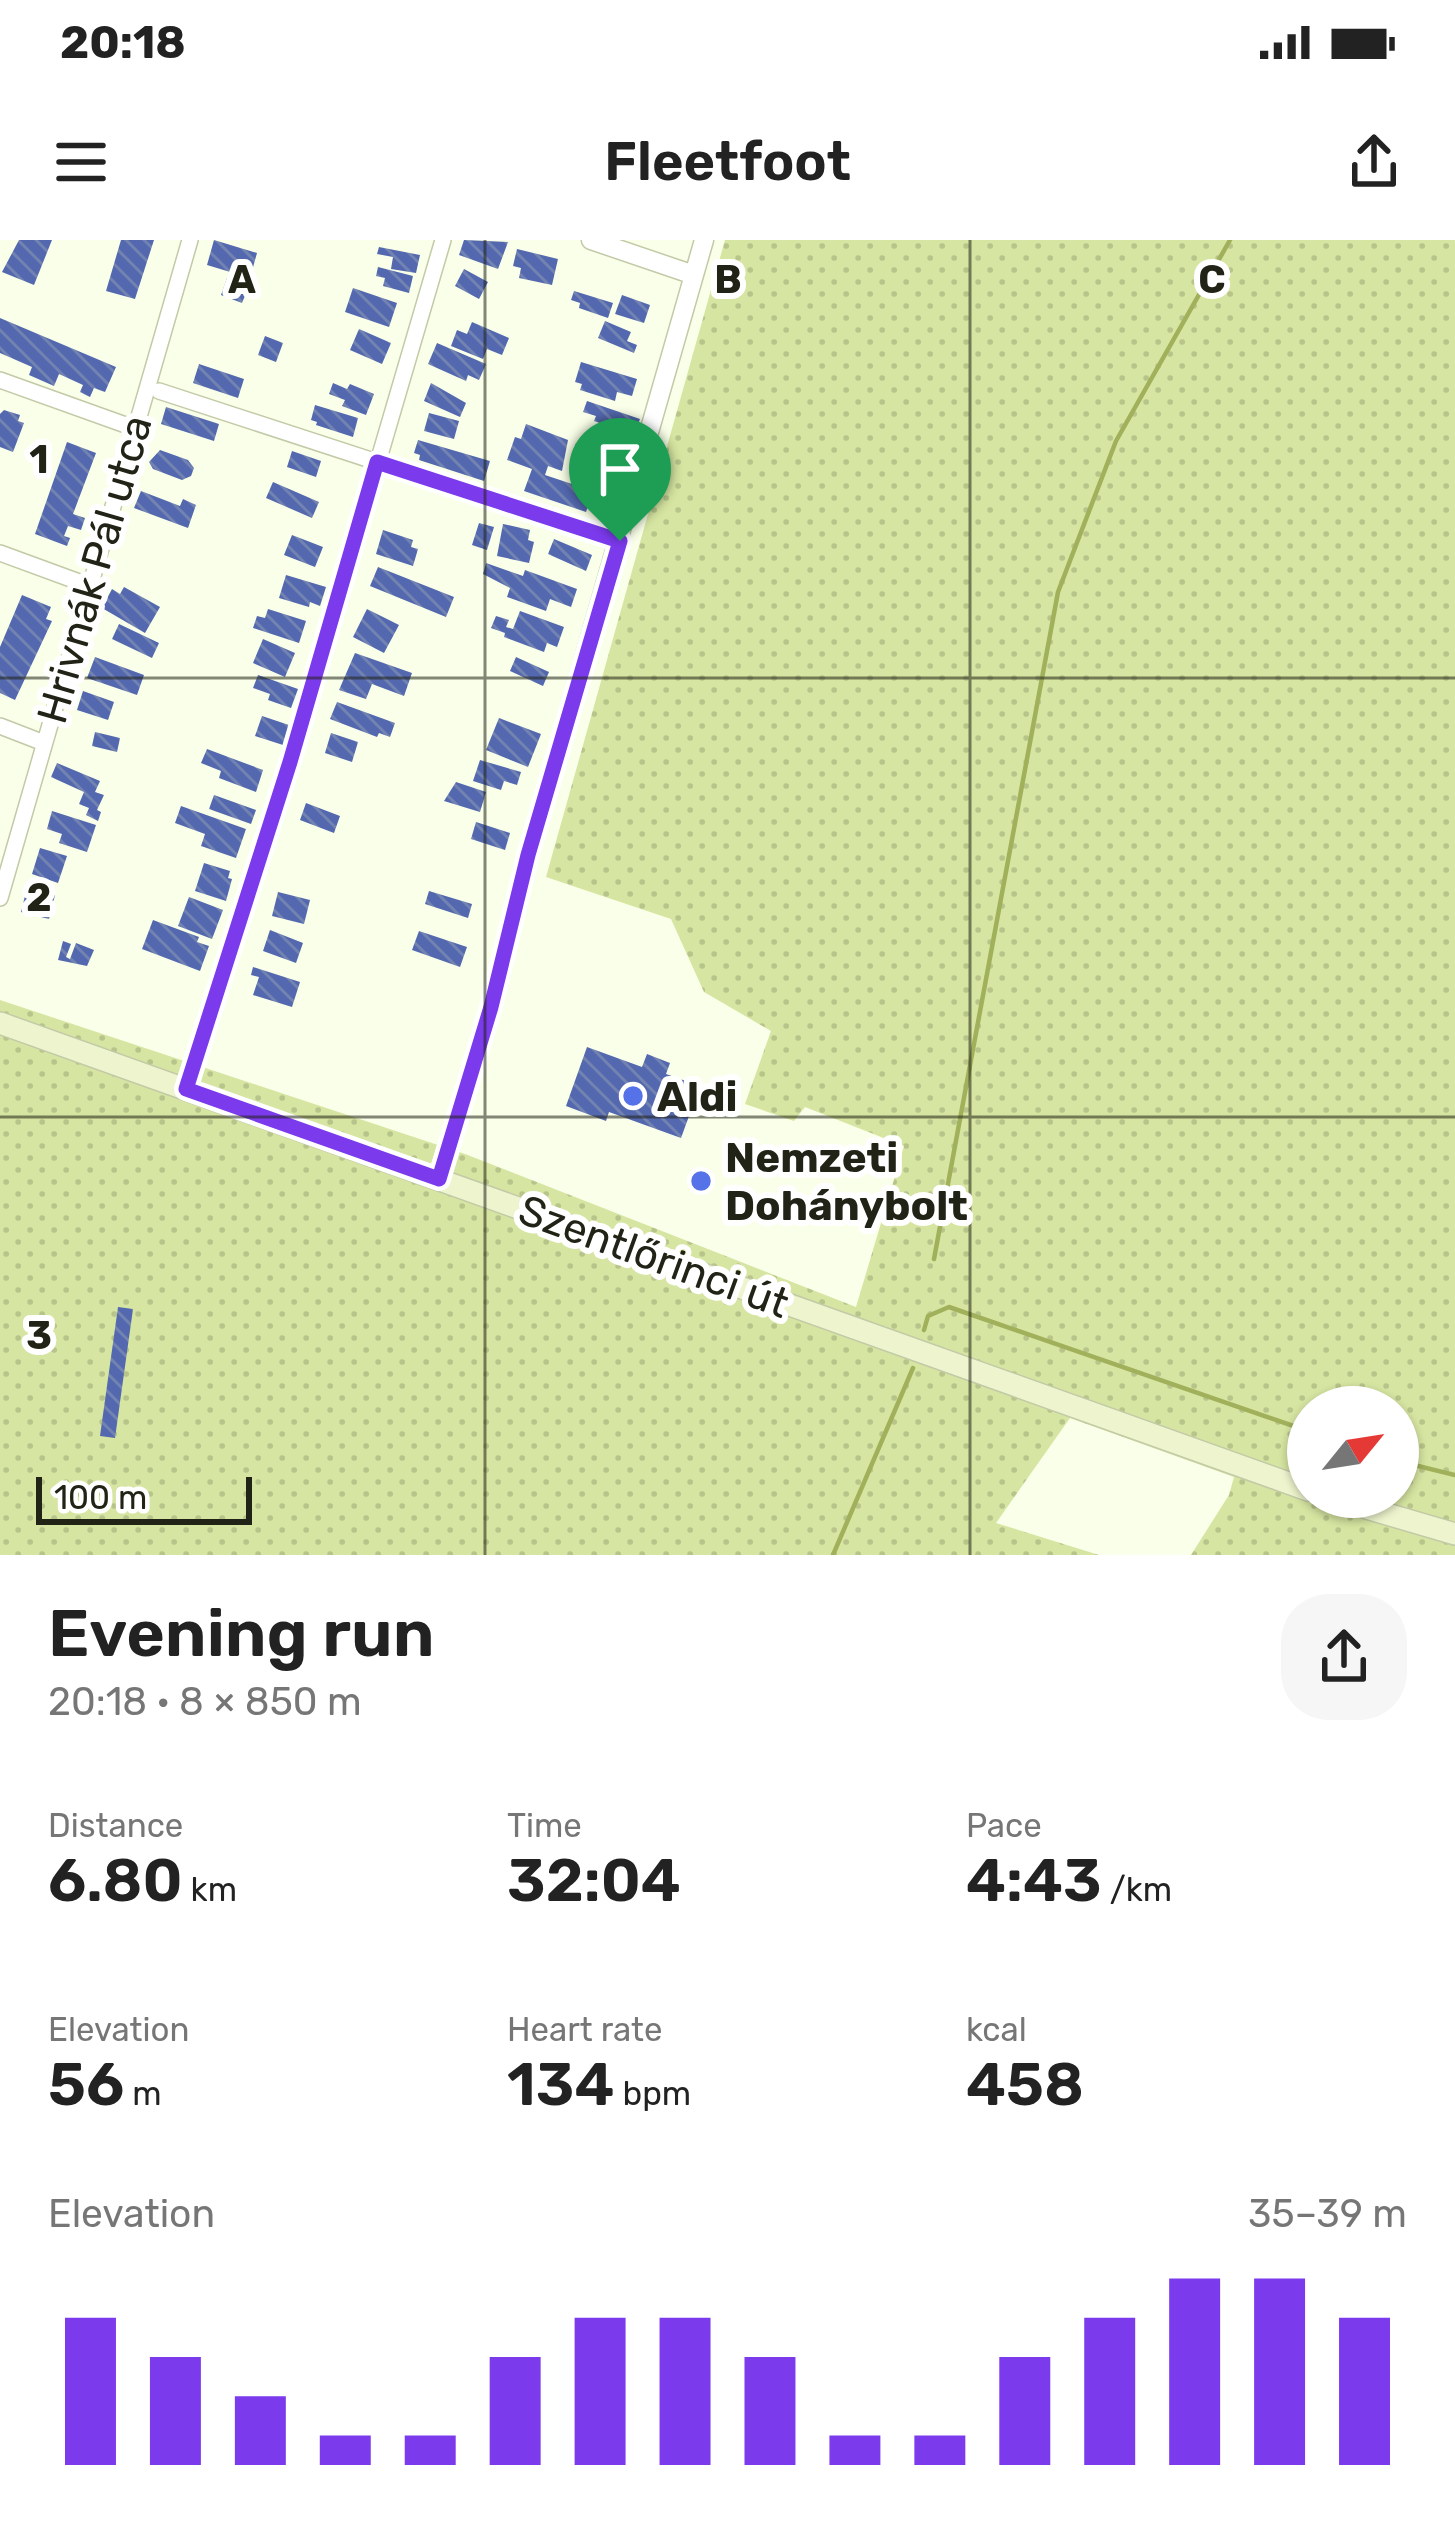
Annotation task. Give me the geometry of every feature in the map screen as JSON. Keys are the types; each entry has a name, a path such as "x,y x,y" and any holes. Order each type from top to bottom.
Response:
{"main road":[{"name":"Szentlőrinci út","path":"0,1023 1287,1482"},
{"path":"1401,1518 1455,1534"}],"street":[{"name":"Hrivnák Pál utca","path":"0,898 190,240"},
{"path":"186,1089 290,762 443,240"},
{"path":"591,240 694,275"},
{"path":"439,1179 704,240"},
{"path":"0,380 134,428"},
{"path":"159,391 620,541"},
{"path":"0,554 90,586"},
{"path":"0,727 44,743"}],"green space":[{"path":"725,240 1455,240 1455,1555 1191,1555 1229,1495 1234,1477 1070,1418 996,1523 1099,1555 0,1555 0,1000 465,1154 856,1307 904,1146 805,1107 794,1121 745,1104 771,1031 704,992 671,919 546,877"}],"building":[{"path":"19,240 52,240 34,285 2,272"},
{"path":"121,240 154,240 135,299 106,291"},
{"path":"214,240 257,253 250,278 207,265"},
{"path":"464,240 508,242 498,269 459,255"},
{"path":"379,247 420,255 416,273 391,269 393,257 377,254"},
{"path":"517,249 558,259 552,285 519,278 521,268 513,266"},
{"path":"378,267 413,276 409,293 383,286 385,278 376,276"},
{"path":"464,269 488,282 479,299 455,286"},
{"path":"227,278 249,286 242,303 221,295"},
{"path":"353,288 397,303 389,327 345,312"},
{"path":"574,291 613,303 608,318 579,308 580,303 571,300"},
{"path":"622,295 650,305 644,323 615,314"},
{"path":"0,318 116,367 105,392 94,388 90,397 80,392 83,385 59,374 54,386 29,375 32,367 0,353"},
{"path":"605,321 631,332 627,341 637,345 634,353 598,338"},
{"path":"472,322 509,338 502,355 487,349 483,359 451,346 457,330 467,334"},
{"path":"359,329 391,343 382,364 350,350"},
{"path":"265,336 283,343 276,362 258,355"},
{"path":"437,343 486,364 479,380 468,375 466,381 428,364"},
{"path":"581,362 637,379 632,396 617,392 615,401 580,390 582,384 575,382"},
{"path":"199,364 244,379 238,398 193,383"},
{"path":"333,383 374,394 366,415 342,406 345,400 329,394"},
{"path":"431,383 466,403 460,417 424,401"},
{"path":"587,401 640,419 634,435 594,421 596,416 583,412"},
{"path":"315,405 358,418 353,437 316,425 311,420"},
{"path":"166,407 219,424 214,441 161,424"},
{"path":"4,410 20,415 18,421 24,423 13,452 0,447"},
{"path":"429,413 459,421 454,439 424,431"},
{"path":"526,424 568,440 562,471 548,466 545,475 593,491 586,512 524,491 532,469 507,460 515,437 521,439"},
{"path":"418,440 490,461 484,481 419,460 420,455 414,453"},
{"path":"67,442 96,453 73,514 85,518 81,530 68,526 67,546 35,534"},
{"path":"576,443 614,455 610,468 572,456"},
{"path":"160,450 188,460 194,468 191,476 182,480 153,469 149,462"},
{"path":"292,451 321,461 316,477 287,467"},
{"path":"273,482 319,502 312,518 266,498"},
{"path":"141,491 180,506 183,499 196,505 188,528 134,508"},
{"path":"479,523 494,527 487,550 472,545"},
{"path":"503,524 530,530 528,540 534,542 529,563 497,556"},
{"path":"383,530 413,540 411,547 418,549 413,566 376,554"},
{"path":"292,535 323,547 315,567 284,555"},
{"path":"554,539 592,555 586,571 548,554"},
{"path":"486,563 523,576 525,570 577,589 571,607 550,599 546,611 507,597 510,588 483,574"},
{"path":"378,567 454,597 446,617 370,586"},
{"path":"286,575 326,587 320,606 279,598"},
{"path":"124,587 160,607 145,633 102,608 112,589 120,594"},
{"path":"22,595 51,607 46,619 52,621 15,700 0,693 0,647"},
{"path":"268,609 306,621 299,643 253,628 257,616 265,618"},
{"path":"367,609 399,625 384,653 353,637"},
{"path":"520,611 564,627 557,647 547,643 544,652 491,628 496,616 509,620 506,627 513,629"},
{"path":"119,624 159,643 152,658 112,639"},
{"path":"263,639 295,653 285,677 253,663"},
{"path":"355,653 412,673 404,696 372,684 366,699 339,690"},
{"path":"95,657 144,675 137,695 87,678"},
{"path":"516,657 549,672 543,686 510,671"},
{"path":"258,675 298,689 291,708 268,700 270,694 253,688"},
{"path":"83,691 114,702 108,720 77,710"},
{"path":"337,702 395,723 390,737 379,733 377,737 330,719"},
{"path":"262,716 289,725 283,745 255,736"},
{"path":"499,718 541,734 528,767 486,750"},
{"path":"95,732 120,738 117,752 92,746"},
{"path":"331,733 358,742 352,762 325,753"},
{"path":"207,749 263,770 256,792 219,778 221,771 201,763"},
{"path":"480,760 521,772 517,785 504,781 501,790 473,781"},
{"path":"57,763 100,781 95,792 104,795 98,821 86,815 89,808 79,804 84,792 51,777"},
{"path":"456,782 486,792 480,812 444,801"},
{"path":"214,795 256,810 251,824 209,809"},
{"path":"306,803 340,816 334,833 300,820"},
{"path":"181,806 246,829 236,858 201,846 205,834 175,823"},
{"path":"52,811 96,825 87,852 59,843 62,834 47,829"},
{"path":"476,822 510,833 505,850 471,839"},
{"path":"40,848 67,856 58,883 32,874"},
{"path":"204,863 230,871 226,901 195,891"},
{"path":"27,888 55,895 49,919 21,912"},
{"path":"429,891 472,904 468,918 425,904"},
{"path":"278,892 310,900 304,924 272,916"},
{"path":"189,897 223,910 212,939 178,926"},
{"path":"153,920 199,937 197,942 209,946 200,971 142,949"},
{"path":"270,930 303,943 296,963 263,951"},
{"path":"419,931 467,947 460,967 412,950"},
{"path":"63,941 71,944 66,957 70,959 76,943 94,950 87,966 58,960"},
{"path":"253,967 300,982 292,1007 253,995 259,977 251,975"},
{"name":"Aldi","path":"587,1047 642,1067 647,1054 670,1063 666,1074 700,1086 681,1138 609,1112 606,1121 566,1106"},
{"path":"118,1307 133,1309 115,1438 100,1436"}],"waterway":[{"path":"934,1259 1058,592 1116,441 1230,240"},
{"path":"924,1330 928,1316 949,1307 1287,1424"},
{"path":"833,1555 913,1368"},
{"path":"1419,1466 1455,1475"}],"place":[{"name":"Aldi","path":"633,1096"},
{"name":"Nemzeti Dohánybolt","path":"701,1181"}],"route":[{"path":"377,462 620,541 439,1179 186,1089 290,762 377,462"}]}
